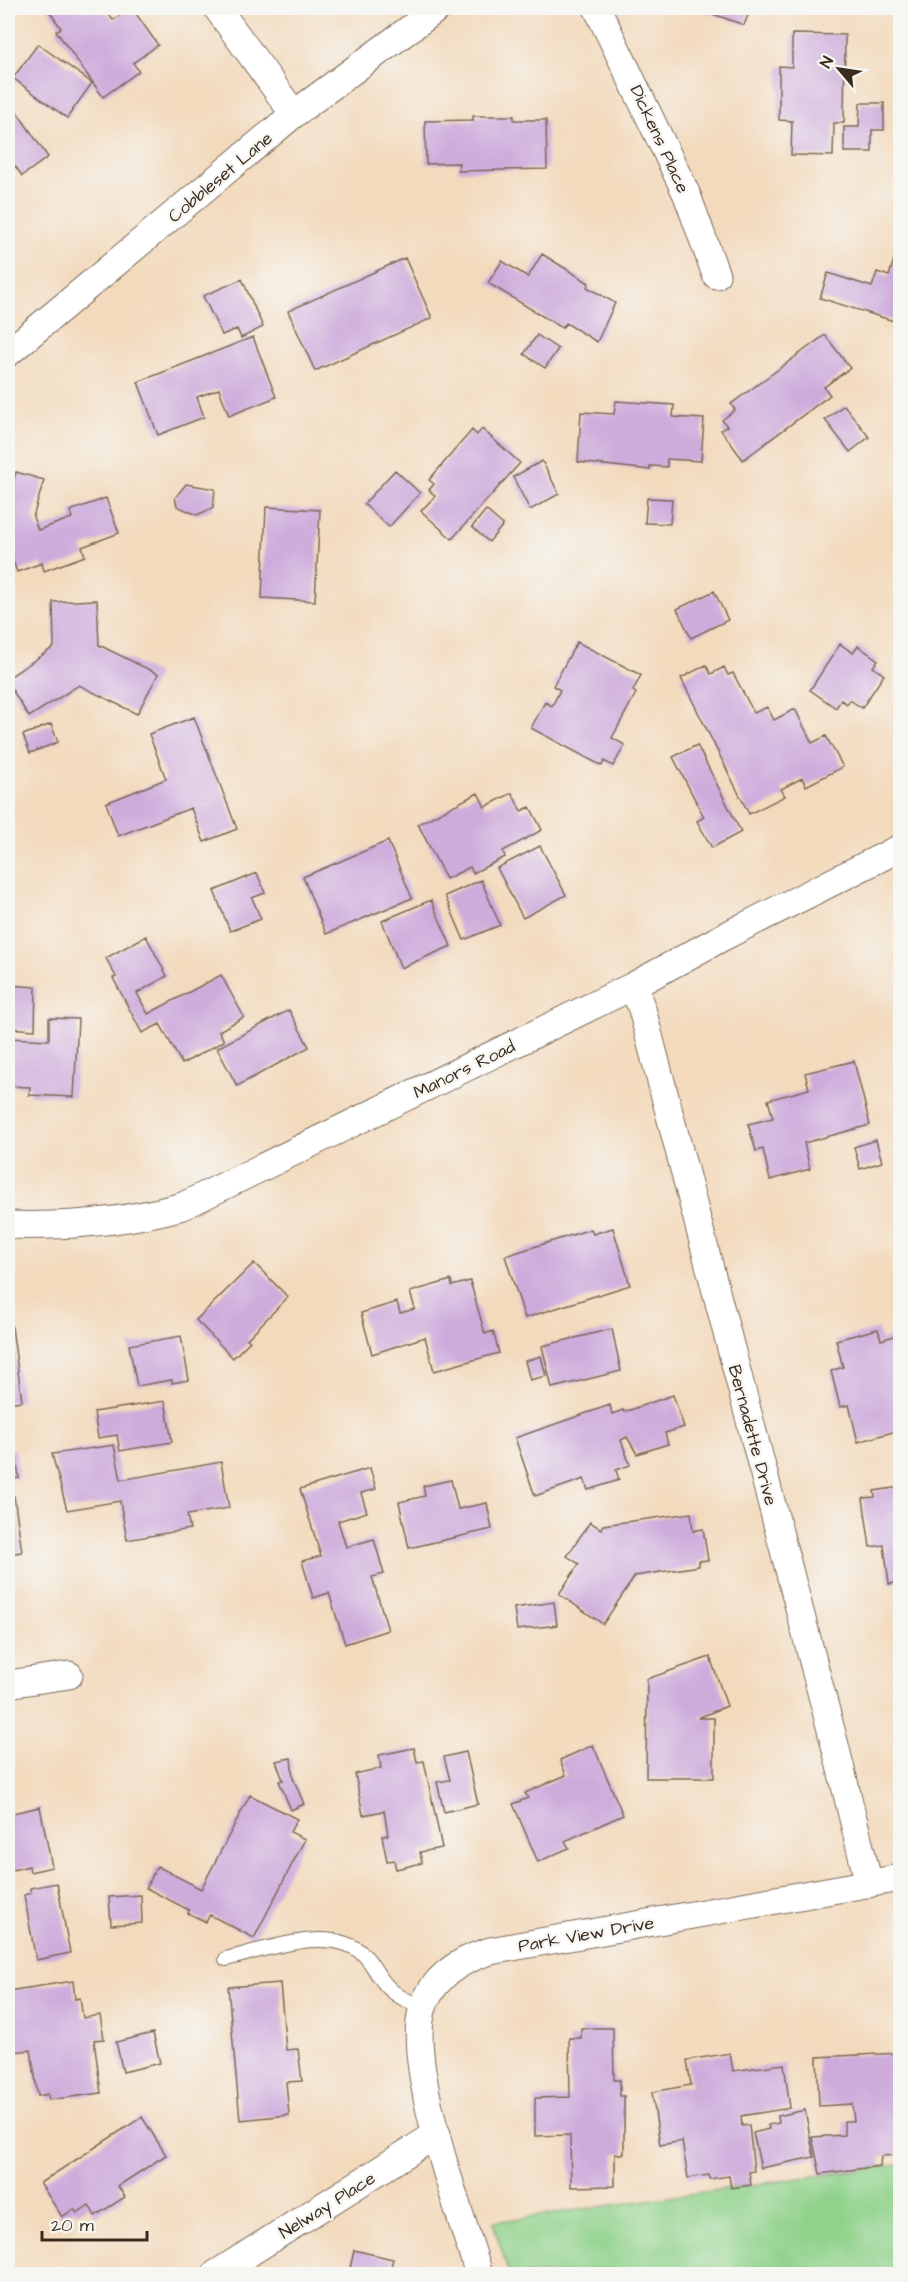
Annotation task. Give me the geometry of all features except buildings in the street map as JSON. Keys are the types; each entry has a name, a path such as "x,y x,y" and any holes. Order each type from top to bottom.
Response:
{"street":[{"path":"217,8 294,114"},
{"name":"Cobbleset Lane","path":"8,353 294,114 438,8"},
{"name":"Dickens Place","path":"597,8 687,195 716,275"},
{"name":"Manors Road","path":"8,1225 108,1222 138,1218 183,1206 633,986 723,937 900,848"},
{"name":"Bernadette Drive","path":"633,986 642,1009 836,1749 868,1884"},
{"path":"8,1684 69,1675"},
{"name":"Park View Drive","path":"479,2274 437,2134 419,2056 419,2030 423,2007 435,1984 454,1965 490,1951 900,1878"},
{"name":"Nelway Place","path":"216,2274 437,2134"}],"lane":[{"path":"226,1959 312,1940 331,1939 351,1945 364,1955 384,1983 399,1998 423,2007"}],"green space":[{"path":"900,2164 900,2274 509,2274 493,2222"}]}
